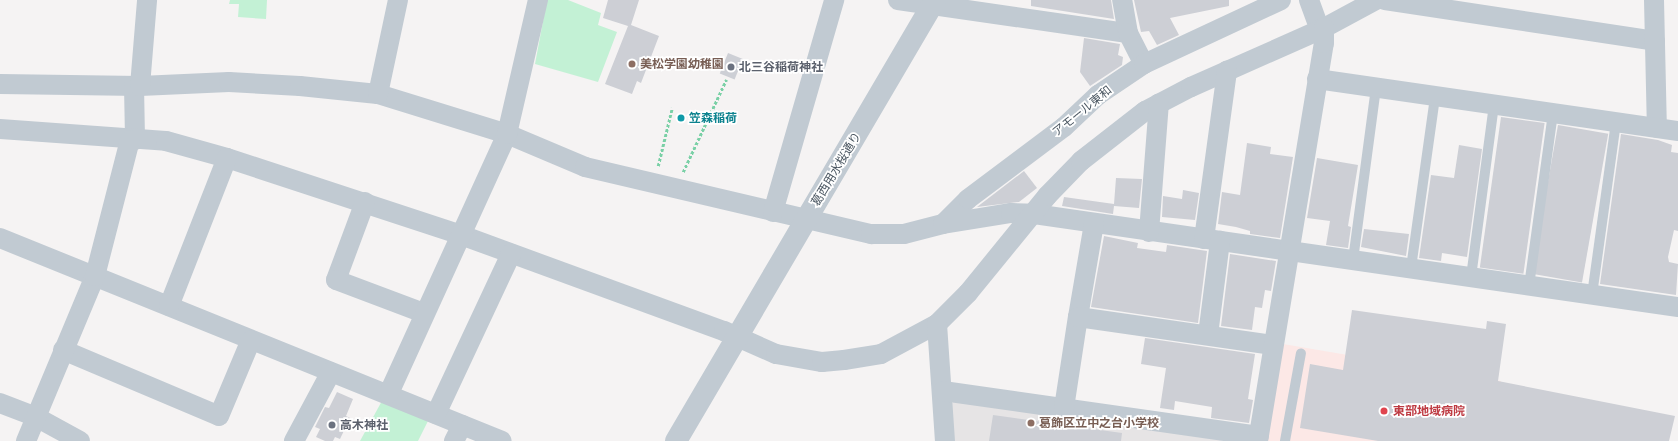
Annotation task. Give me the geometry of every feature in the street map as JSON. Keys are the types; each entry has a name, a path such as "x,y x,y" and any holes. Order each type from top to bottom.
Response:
{"street":[{"path":"26,441 95,276 133,140 137,86 148,0"},
{"path":"378,94 398,0"},
{"path":"389,393 424,313 507,134 538,0"},
{"path":"773,212 834,0"},
{"path":"898,0 934,3 1128,33"},
{"path":"1122,0 1128,33 1144,64"},
{"name":"アモール東和","path":"943,224 968,199 1064,127 1098,95 1144,64 1281,0"},
{"path":"943,391 1064,408 1258,439 1317,79 1322,29 1309,0"},
{"path":"0,129 34,129 133,140 166,141 227,158 365,202 461,235 716,328 776,354 822,362 881,354 937,324 968,293 1034,214 1081,161 1159,103 1226,71 1322,29 1376,0"},
{"path":"1385,0 1655,41"},
{"path":"1654,0 1657,128"},
{"name":"葛西用水桜通り","path":"676,441 934,3"},
{"path":"1208,335 1212,240 1226,71"},
{"path":"1317,79 1678,131"},
{"path":"0,84 137,86 229,82 300,86 378,94 507,134 585,167 676,187 806,220 871,234 904,234 943,224 1011,213 1034,214 1149,232 1678,307"},
{"path":"1149,232 1159,103"},
{"path":"169,306 227,158"},
{"path":"365,202 336,280 424,313"},
{"path":"1064,408 1094,223"},
{"path":"0,238 331,372 389,393 436,414 458,433 498,440"},
{"path":"436,414 511,254"},
{"path":"1078,317 1273,345"},
{"path":"937,324 943,391 945,441"},
{"path":"63,350 219,416 251,340"},
{"path":"294,441 331,372"},
{"path":"0,402 36,417 80,441"}],"lane":[{"path":"1353,260 1376,88"},
{"path":"1411,268 1436,97"},
{"path":"1471,277 1494,105"},
{"path":"1529,286 1552,114"},
{"path":"1592,295 1616,122"},
{"path":"1285,441 1300,353"}],"path":[{"path":"676,187 726,80"},
{"path":"654,182 672,108"}],"shaded area":[{"name":"東部地域病院","path":"1283,344 1501,381 1490,441 1267,441"},
{"name":"葛飾区立中之台小学校","path":"955,399 1227,441 952,441 951,405"}],"green space":[{"path":"230,0 267,0 266,19 238,17 239,4 229,4"},
{"path":"547,0 568,0 601,13 598,25 617,32 598,82 535,64"},
{"path":"383,399 428,421 418,441 360,441"}],"building":[{"path":"608,0 639,0 631,25 659,36 641,83 637,81 632,94 605,84 628,26 603,18"},
{"path":"1031,0 1111,0 1114,19 1031,6"},
{"path":"1134,0 1229,0 1229,6 1170,18 1179,35 1157,45 1149,31 1141,32"},
{"path":"1084,38 1120,44 1118,55 1123,57 1122,65 1090,86 1080,72"},
{"path":"728,53 743,59 735,79 720,73"},
{"path":"1501,117 1545,123 1523,274 1480,268"},
{"path":"1558,125 1608,134 1582,283 1532,274"},
{"path":"1621,134 1658,140 1672,145 1671,152 1678,153 1678,231 1674,230 1668,257 1669,262 1678,264 1676,295 1600,284"},
{"path":"1247,143 1271,147 1270,154 1293,157 1280,238 1250,234 1250,231 1218,224 1222,192 1240,195"},
{"path":"1459,145 1482,149 1467,257 1442,253 1441,261 1419,258 1431,175 1454,178"},
{"path":"1317,158 1358,165 1348,226 1351,227 1348,248 1326,245 1330,221 1307,218"},
{"path":"1024,171 1037,188 1019,202 977,207"},
{"path":"1116,178 1142,179 1139,208 1114,206 1113,214 1062,206 1064,197 1114,204"},
{"path":"1183,190 1199,193 1195,220 1162,217 1163,196 1182,199"},
{"path":"1364,229 1409,234 1406,256 1361,247"},
{"path":"1104,236 1138,243 1137,248 1166,252 1167,245 1207,251 1198,323 1091,307"},
{"path":"1230,254 1276,261 1271,291 1265,290 1262,308 1255,307 1252,330 1221,326"},
{"path":"1352,310 1486,329 1487,321 1506,324 1498,381 1675,416 1669,441 1378,441 1300,428 1310,364 1343,370"},
{"path":"1145,338 1255,354 1248,399 1253,400 1249,423 1211,418 1212,407 1175,401 1174,410 1160,408 1166,368 1141,364"},
{"name":"高木神社","path":"337,392 353,399 346,416 350,418 340,439 335,437 333,441 325,441 316,437 320,429 315,427 325,407 329,408"},
{"path":"993,415 1122,433 1121,441 989,441"}],"place":[{"name":"美松学園幼稚園","path":"632,64"},
{"name":"北三谷稲荷神社","path":"731,67"},
{"name":"笠森稲荷","path":"681,118"},
{"name":"東部地域病院","path":"1384,411"},
{"name":"葛飾区立中之台小学校","path":"1031,423"},
{"name":"高木神社","path":"332,425"}]}
